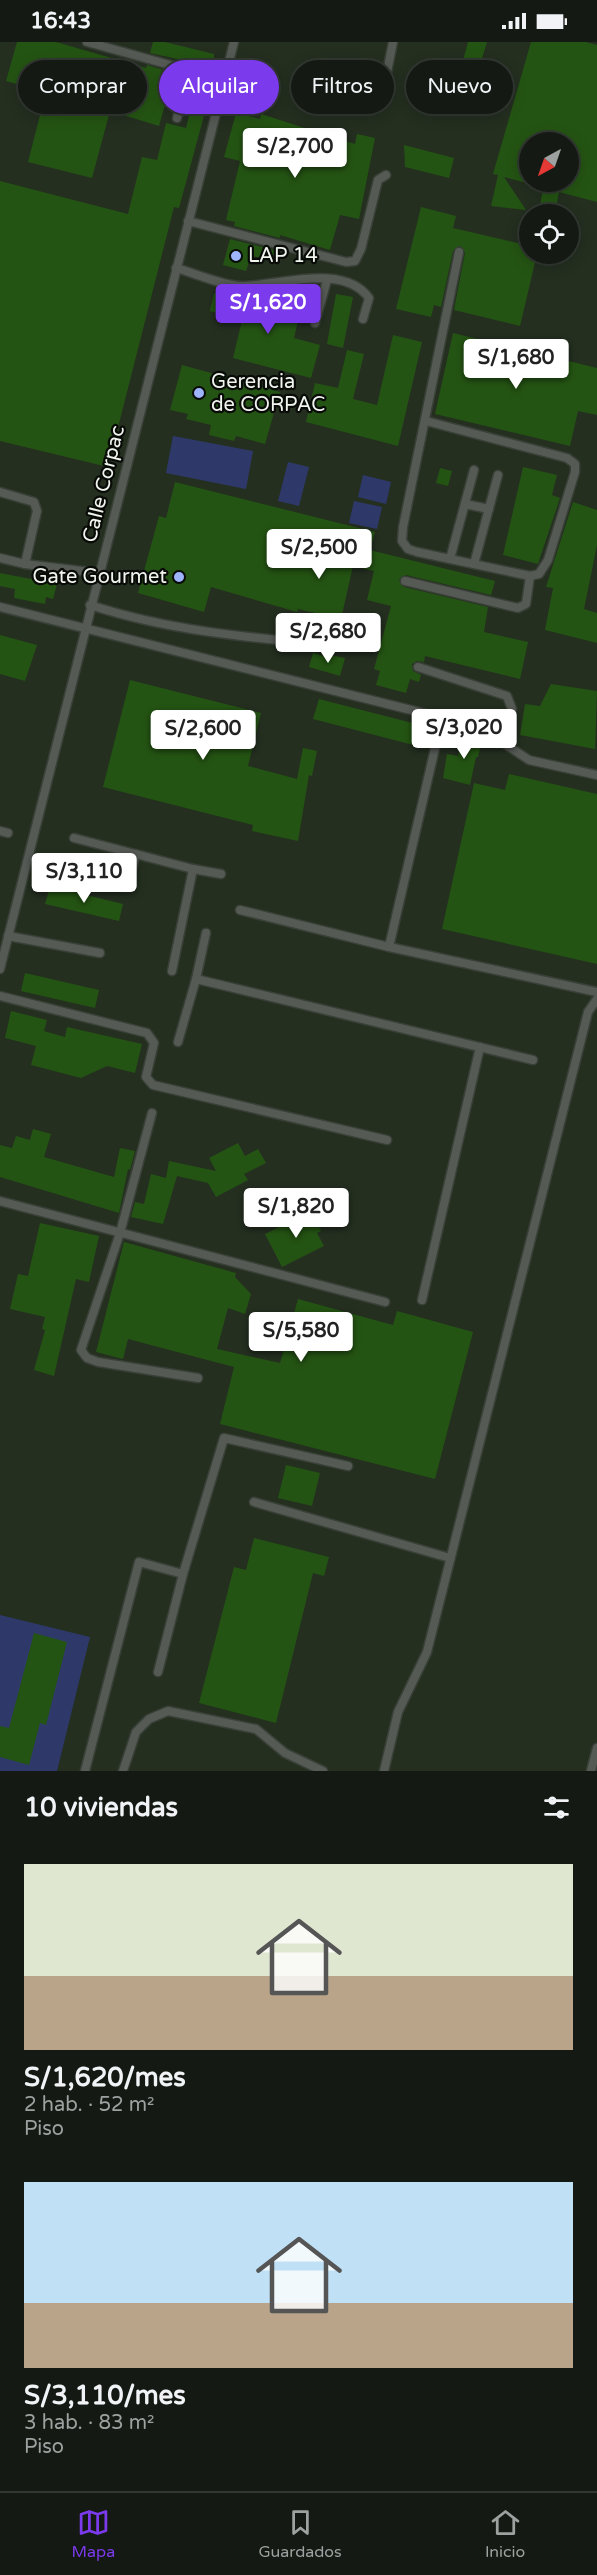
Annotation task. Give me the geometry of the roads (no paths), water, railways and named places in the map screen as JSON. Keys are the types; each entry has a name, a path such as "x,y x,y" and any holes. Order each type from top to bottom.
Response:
{"lane":[{"path":"87,42 159,62"},
{"name":"Calle Corpac","path":"229,60 234,42"},
{"path":"389,60 393,42"},
{"path":"177,118 178,114"},
{"name":"Calle Corpac","path":"0,969 84,628 215,114"},
{"path":"188,221 346,262 356,261 378,180 386,175"},
{"path":"426,421 567,458 575,464 548,560 539,574 530,576 450,559 408,549 402,542 426,421 433,400 459,252"},
{"path":"176,268 241,286 300,278 327,280 362,288 369,298 363,319"},
{"path":"315,323 327,280"},
{"path":"450,559 474,470"},
{"path":"474,564 498,475"},
{"path":"0,492 34,502 37,511 25,564"},
{"path":"465,504 489,509"},
{"path":"0,558 25,564 98,573"},
{"path":"405,581 518,608 526,604 530,576"},
{"path":"90,605 120,615 226,636 328,644"},
{"path":"0,607 446,719 480,729 529,760 597,775"},
{"path":"418,667 507,696 512,709 494,736"},
{"path":"389,947 446,719"},
{"path":"74,838 193,869 221,874"},
{"path":"127,887 136,854"},
{"path":"172,971 193,869"},
{"path":"240,910 389,947 597,992"},
{"path":"178,1042 206,933"},
{"path":"8,936 100,953"},
{"path":"196,979 533,1060"},
{"path":"0,996 147,1033 154,1043 146,1077 153,1085 387,1140"},
{"path":"384,1771 398,1712 427,1652 588,1012 597,999"},
{"path":"422,1300 480,1047"},
{"path":"152,1113 120,1233 81,1350 87,1358 98,1362 198,1378"},
{"path":"0,1201 385,1302"},
{"path":"158,1672 183,1574 224,1438 348,1466"},
{"path":"254,1502 450,1558"},
{"path":"85,1771 139,1562 183,1574"},
{"path":"123,1771 136,1732 149,1719 168,1711 256,1729 285,1753 323,1771"},
{"path":"591,1771 597,1748"}],"place":[{"name":"LAP 14","path":"236,256"},
{"name":"Gerencia de CORPAC","path":"199,393"},
{"name":"Gate Gourmet","path":"179,577"}]}
